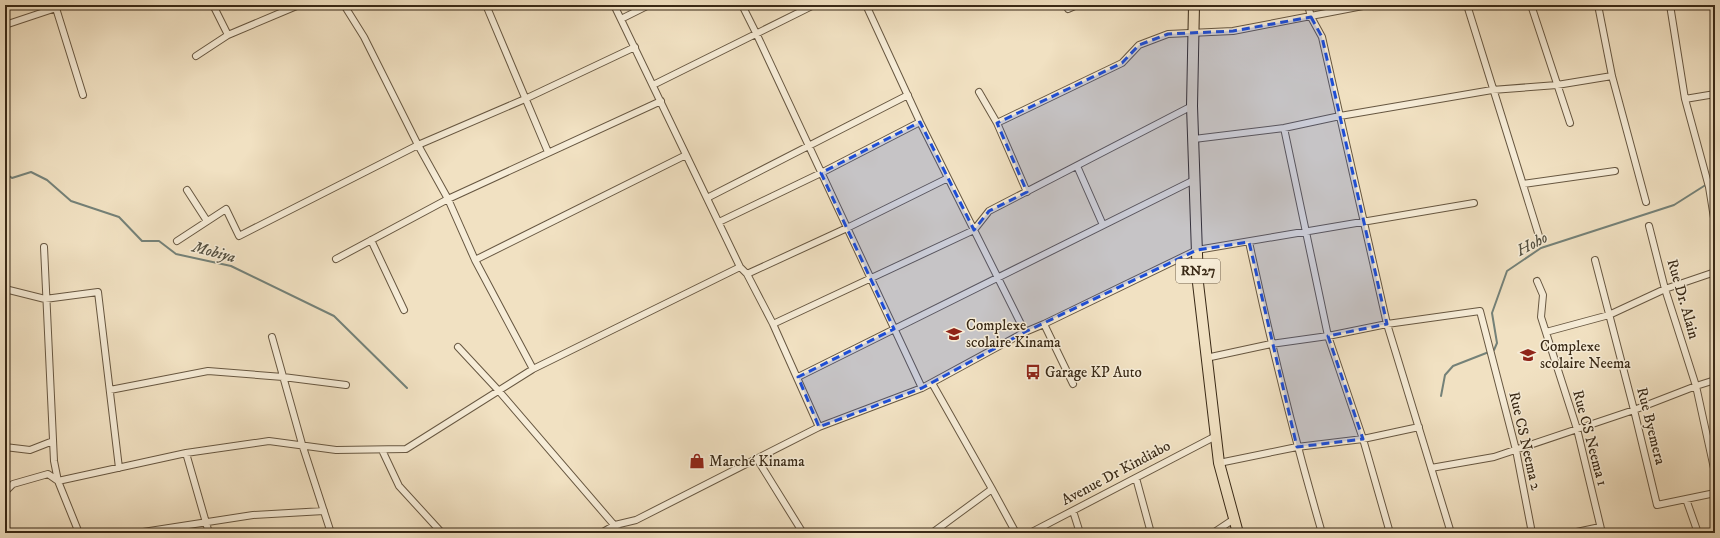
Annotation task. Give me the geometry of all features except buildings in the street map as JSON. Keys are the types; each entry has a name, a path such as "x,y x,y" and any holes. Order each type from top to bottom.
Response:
{"main road":[{"name":"RN27","path":"1194,5 1192,106 1198,283 1214,437 1219,463 1238,533"}],"street":[{"path":"213,5 228,35"},
{"path":"196,56 228,35 299,5"},
{"path":"344,5 364,37 418,145 448,199 475,260 533,369"},
{"path":"486,5 548,152"},
{"path":"614,5 740,267 747,274 773,324 798,377 819,427"},
{"path":"621,19 649,5"},
{"path":"742,5 922,388"},
{"path":"653,85 757,35 814,5"},
{"path":"866,5 920,122 1025,332"},
{"path":"1066,5 1068,9 1077,5"},
{"path":"1308,5 1311,17 1322,37 1387,324 1451,533"},
{"path":"997,123 1122,63 1138,45 1168,34 1233,31 1368,5"},
{"path":"1467,5 1492,90 1539,236"},
{"path":"1531,5 1570,123"},
{"path":"1598,5 1612,76 1646,202"},
{"path":"1670,5 1685,99 1709,187 1715,224"},
{"path":"5,25 55,7 83,95"},
{"path":"177,241 226,209 239,236 418,145 525,99 635,47"},
{"path":"1194,139 1284,128 1340,116 1492,90 1557,85 1612,76"},
{"path":"979,92 997,123 1027,192"},
{"path":"1685,99 1715,94"},
{"path":"707,198 908,95"},
{"path":"336,259 448,199 660,101"},
{"path":"773,324 974,230 989,211 1192,106"},
{"path":"719,222 821,173 920,122"},
{"path":"1284,128 1328,336 1363,439 1390,533"},
{"path":"475,260 686,155"},
{"path":"1077,166 1103,225"},
{"path":"1522,184 1615,170"},
{"path":"747,274 847,228 948,178"},
{"path":"798,377 1194,180"},
{"path":"187,190 207,221"},
{"path":"601,533 615,525 636,520 819,427 922,388 1025,332 1198,250 1306,233 1474,203"},
{"name":"Rue Dr. Alain","path":"1649,226 1665,290 1696,386 1715,472"},
{"path":"371,240 404,310"},
{"path":"1249,242 1271,344 1297,447 1322,533"},
{"path":"44,247 45,299 54,461 58,481 79,533"},
{"name":"Rue Byemera","path":"1595,260 1657,505 1686,499"},
{"path":"5,492 13,484 48,474 58,481 186,453 269,441 302,444 336,450 406,449 533,369 740,267"},
{"path":"1546,332 1610,315 1665,290 1715,272"},
{"name":"Rue CS Neema 1","path":"1537,281 1543,296 1541,318 1577,429 1600,530"},
{"path":"5,289 45,299 98,292 119,468"},
{"name":"Rue CS Neema 2","path":"1387,324 1480,311 1516,450 1532,533"},
{"path":"1044,324 1073,384"},
{"path":"1206,358 1271,344 1328,336 1387,324"},
{"path":"272,337 302,444 331,533"},
{"path":"458,347 498,390 621,533"},
{"path":"110,390 208,371 283,377 346,385"},
{"path":"1431,468 1494,457 1634,410 1715,380"},
{"path":"932,383 1016,533"},
{"path":"1219,463 1297,447 1363,439 1419,427"},
{"name":"Avenue Dr Kindiabo","path":"1030,533 1214,437"},
{"path":"5,447 30,450 53,441"},
{"path":"382,450 399,486 442,533"},
{"path":"186,453 209,533"},
{"path":"757,459 801,532"},
{"path":"1136,478 1151,533"},
{"path":"932,533 992,489"},
{"path":"1698,533 1686,499 1715,493"},
{"path":"143,532 253,515 324,511"},
{"path":"1073,511 1080,533"},
{"path":"1213,533 1234,519"},
{"path":"1572,533 1600,530"}],"highlighted area":[{"path":"1311,17 1322,37 1387,324 1328,336 1363,439 1297,447 1249,242 1197,250 1025,332 922,388 819,427 798,377 894,329 821,173 920,122 974,230 989,211 1027,192 997,123 1122,63 1139,45 1168,34 1233,31"}],"waterway":[{"name":"Mobiya","path":"5,173 12,178 31,172 47,180 71,201 119,217 142,241 159,241 176,254 231,266 334,316 407,388"},
{"name":"Hoho","path":"1441,396 1445,375 1453,366 1494,350 1497,343 1492,313 1507,271 1541,248 1674,205 1715,179"}],"place":[{"name":"Complexe scolaire Kinama","path":"954,334"},
{"name":"Complexe scolaire Neema","path":"1528,355"},
{"name":"Garage KP Auto","path":"1033,372"},
{"name":"Marché Kinama","path":"697,461"}]}
